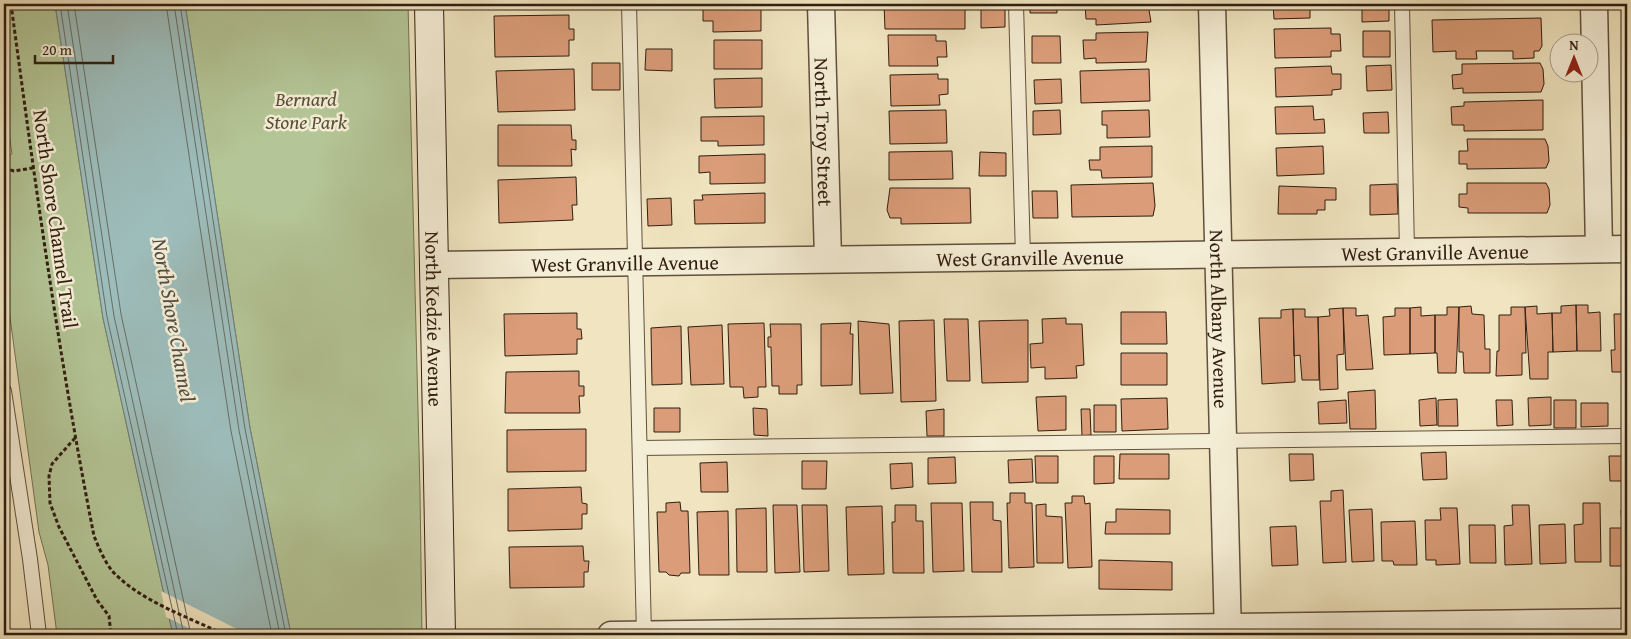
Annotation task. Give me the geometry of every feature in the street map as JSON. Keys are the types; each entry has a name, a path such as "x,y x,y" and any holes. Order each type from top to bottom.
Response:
{"street":[{"name":"North Kedzie Avenue","path":"429,4 442,635"},
{"name":"North Troy Street","path":"821,4 828,260"},
{"name":"North Albany Avenue","path":"1212,4 1227,631"},
{"path":"1594,4 1599,249"},
{"name":"West Granville Avenue","path":"434,265 1627,249"},
{"path":"611,635 1423,630 1620,626"}],"lane":[{"path":"630,4 644,635"},
{"path":"1016,4 1023,257"},
{"path":"1402,4 1407,252"},
{"path":"4,391 6,418 39,635"},
{"path":"640,448 1627,436"}],"path":[{"name":"North Shore Channel Trail","path":"11,4 75,438 94,536 99,550 113,572 137,592 226,635"},
{"path":"4,168 14,171 34,168"},
{"path":"75,438 52,464 49,476 50,503 59,527 98,600 109,616 111,635"}],"green space":[{"path":"4,4 55,4 103,318 173,635 57,635 48,565 39,532 4,273 4,156 12,154 4,99"},
{"name":"Bernard Stone Park","path":"185,4 408,4 422,635 291,635 250,428"}],"water":[{"name":"North Shore Channel","path":"55,4 185,4 250,428 291,635 173,635 103,318"}],"pier":[{"path":"161,591 249,635 203,635 166,617"}],"building":[{"path":"495,4 569,4 569,5 495,6"},
{"path":"712,4 761,4 761,31 713,32 713,21 703,21 703,6 712,6"},
{"path":"884,4 970,4 970,8 965,8 965,29 885,29"},
{"path":"981,4 1005,4 1005,27 981,28"},
{"path":"1030,4 1057,4 1057,13 1030,13"},
{"path":"1085,4 1148,4 1151,22 1096,25 1096,19 1086,19"},
{"path":"1273,4 1313,4 1313,7 1310,7 1310,18 1274,19"},
{"path":"1362,4 1389,4 1389,21 1362,22"},
{"path":"569,15 569,29 574,29 574,40 569,40 569,56 495,57 494,16"},
{"path":"1541,18 1542,46 1539,51 1534,51 1534,58 1513,59 1513,51 1476,51 1477,59 1456,59 1456,51 1433,52 1432,20"},
{"path":"1331,28 1331,34 1340,34 1341,51 1331,51 1331,57 1275,58 1274,29"},
{"path":"1363,31 1390,31 1390,57 1363,57"},
{"path":"1148,32 1146,62 1096,63 1096,58 1084,59 1083,40 1096,40 1096,33"},
{"path":"888,35 936,35 936,41 946,41 947,57 937,57 938,66 889,66"},
{"path":"1032,36 1060,36 1061,63 1032,63"},
{"path":"714,40 762,40 762,69 714,69"},
{"path":"646,49 672,49 672,71 645,70"},
{"path":"592,63 620,63 620,90 592,90"},
{"path":"1540,63 1543,69 1544,84 1541,92 1463,93 1463,88 1453,89 1452,75 1462,74 1462,64"},
{"path":"1391,65 1392,90 1367,91 1366,66"},
{"path":"1331,66 1332,74 1341,74 1341,89 1332,90 1332,95 1276,97 1275,68"},
{"path":"574,69 575,110 498,112 496,71"},
{"path":"1149,69 1150,101 1081,103 1080,71"},
{"path":"938,74 938,79 948,79 948,94 939,95 940,105 891,106 890,75"},
{"path":"762,78 762,107 715,108 714,79"},
{"path":"1061,79 1062,103 1035,104 1034,80"},
{"path":"1543,100 1543,130 1464,131 1464,125 1452,125 1451,107 1464,106 1464,102"},
{"path":"1313,106 1314,120 1324,119 1325,133 1276,134 1275,107"},
{"path":"946,110 947,143 890,144 889,111"},
{"path":"1060,110 1061,134 1033,135 1033,111"},
{"path":"1149,110 1150,137 1107,138 1107,125 1102,125 1102,111"},
{"path":"1388,112 1389,133 1364,133 1363,113"},
{"path":"764,116 764,145 718,146 718,141 701,141 701,117"},
{"path":"498,125 571,125 572,140 576,140 576,150 571,149 572,166 498,166"},
{"path":"1467,139 1545,139 1548,146 1549,161 1546,168 1467,169 1467,164 1459,164 1459,151 1468,151"},
{"path":"1152,146 1152,177 1102,178 1101,170 1090,170 1089,160 1100,160 1100,147"},
{"path":"1323,146 1324,174 1277,176 1276,148"},
{"path":"952,151 953,179 889,180 889,152"},
{"path":"980,152 1006,153 1006,176 979,176"},
{"path":"765,154 765,183 710,184 710,172 699,173 699,156"},
{"path":"576,177 577,205 572,205 573,220 499,223 498,180"},
{"path":"1153,183 1155,206 1153,216 1072,217 1071,185"},
{"path":"1467,183 1546,183 1549,189 1550,205 1547,213 1468,213 1468,208 1459,207 1459,194 1467,194"},
{"path":"1397,184 1398,214 1370,215 1370,185"},
{"path":"1279,186 1336,188 1336,200 1325,200 1325,210 1317,210 1317,214 1278,214"},
{"path":"890,188 970,188 971,223 901,224 901,218 890,218 887,210"},
{"path":"1032,191 1057,191 1058,218 1033,218"},
{"path":"765,193 765,223 695,224 694,200 703,200 702,195"},
{"path":"671,198 672,225 648,226 647,199"},
{"path":"1576,305 1588,305 1588,313 1600,312 1601,351 1577,351"},
{"path":"1576,305 1577,351 1553,352 1552,313 1561,313 1561,306"},
{"path":"1471,306 1472,314 1484,315 1485,349 1490,349 1490,373 1464,373 1463,352 1459,352 1459,307"},
{"path":"1537,306 1537,314 1552,313 1553,352 1548,352 1548,379 1530,379 1525,307"},
{"path":"1421,307 1421,316 1435,315 1435,353 1410,354 1410,308"},
{"path":"1447,307 1459,307 1456,373 1438,373 1437,353 1435,353 1435,315 1447,315"},
{"path":"1511,307 1525,307 1526,353 1522,353 1522,375 1496,376 1497,351 1499,351 1499,315 1511,315"},
{"path":"1343,308 1356,308 1356,316 1368,315 1373,369 1346,370"},
{"path":"1343,308 1344,354 1337,355 1338,389 1320,390 1318,317 1330,316 1329,309"},
{"path":"1395,308 1410,308 1410,354 1384,355 1383,317 1395,316"},
{"path":"1293,309 1305,309 1305,317 1318,317 1319,380 1302,380 1300,355 1294,356"},
{"path":"1293,309 1295,382 1262,384 1259,318 1281,318 1281,310"},
{"path":"1121,312 1166,312 1167,344 1121,344"},
{"path":"577,313 577,329 581,329 582,339 577,339 577,354 505,356 504,314"},
{"path":"1614,314 1627,314 1627,372 1612,372 1611,350 1615,350"},
{"path":"1066,318 1066,324 1082,324 1084,365 1076,366 1077,378 1045,379 1045,367 1031,368 1030,344 1043,343 1042,319"},
{"path":"944,319 968,319 970,381 947,381"},
{"path":"934,320 936,401 901,402 899,321"},
{"path":"1028,320 1028,382 982,383 979,321"},
{"path":"858,321 889,324 893,393 860,394"},
{"path":"764,323 766,387 758,387 758,397 744,398 743,387 730,387 728,324"},
{"path":"851,323 850,334 853,334 852,385 821,386 821,324"},
{"path":"770,324 801,324 802,385 797,385 797,394 779,394 779,386 772,386 771,347 768,347 768,337 771,337"},
{"path":"722,325 724,384 691,385 688,327"},
{"path":"681,326 682,384 652,385 651,328"},
{"path":"1121,353 1167,353 1167,385 1121,385"},
{"path":"579,371 579,386 584,386 584,396 579,396 580,413 505,413 506,372"},
{"path":"1375,390 1376,429 1350,429 1348,392"},
{"path":"1066,396 1066,430 1038,431 1036,397"},
{"path":"1551,397 1551,425 1529,426 1528,398"},
{"path":"1167,398 1168,429 1122,431 1121,399"},
{"path":"1436,398 1437,425 1420,426 1419,400"},
{"path":"1457,399 1458,426 1438,426 1438,400"},
{"path":"1346,400 1347,423 1319,424 1318,402"},
{"path":"1496,400 1512,400 1513,425 1497,426"},
{"path":"1554,400 1576,400 1576,428 1554,428"},
{"path":"1581,403 1608,403 1608,426 1581,427"},
{"path":"1094,405 1116,405 1116,432 1094,432"},
{"path":"654,408 680,408 680,432 654,432"},
{"path":"753,408 767,409 768,436 754,435"},
{"path":"944,409 944,436 927,436 926,411"},
{"path":"1081,409 1090,409 1091,435 1082,436"},
{"path":"586,429 586,471 507,472 507,430"},
{"path":"1446,452 1447,479 1423,480 1421,453"},
{"path":"1120,454 1169,454 1169,479 1119,479"},
{"path":"1289,454 1313,454 1314,480 1290,481"},
{"path":"1035,456 1058,456 1058,483 1036,483"},
{"path":"1094,456 1114,456 1114,483 1094,484"},
{"path":"1609,456 1627,456 1627,481 1610,481"},
{"path":"955,457 956,483 928,484 928,458"},
{"path":"1032,459 1033,482 1009,483 1008,460"},
{"path":"802,461 827,461 826,489 802,489"},
{"path":"727,462 728,492 701,492 700,463"},
{"path":"912,463 913,487 891,489 890,464"},
{"path":"581,487 582,503 587,504 587,514 582,514 582,529 508,531 508,489"},
{"path":"1343,490 1346,562 1323,563 1320,501 1331,501 1331,491"},
{"path":"1010,493 1025,493 1025,503 1032,503 1034,567 1009,568 1007,503 1010,503"},
{"path":"1072,496 1084,496 1085,504 1090,503 1092,567 1068,568 1065,503 1072,503"},
{"path":"680,502 681,511 688,511 690,573 681,573 679,576 659,572 657,512 666,512 666,503"},
{"path":"970,502 993,502 993,520 1001,521 1002,572 972,572"},
{"path":"931,503 962,503 964,571 933,572"},
{"path":"1583,503 1600,503 1601,562 1575,562 1574,525 1583,524"},
{"path":"1046,504 1046,516 1062,517 1063,563 1037,563 1036,505"},
{"path":"773,505 797,505 800,572 775,573"},
{"path":"802,505 827,505 829,571 804,572"},
{"path":"895,505 916,505 916,521 923,521 924,573 893,573 892,522 895,522"},
{"path":"1512,505 1529,505 1532,564 1505,565 1504,526 1513,525"},
{"path":"882,506 884,574 848,575 846,507"},
{"path":"766,508 767,572 737,572 736,509"},
{"path":"1440,508 1457,508 1460,564 1436,565 1436,560 1426,560 1425,520 1441,520"},
{"path":"1116,509 1170,510 1170,534 1105,534 1106,522 1116,522"},
{"path":"1372,509 1374,561 1352,562 1349,510"},
{"path":"1627,509 1627,566 1610,566 1610,528 1622,528 1621,510"},
{"path":"728,511 729,575 699,575 697,512"},
{"path":"1415,521 1417,565 1394,565 1393,561 1382,561 1381,522"},
{"path":"1565,524 1566,563 1540,564 1539,525"},
{"path":"1469,525 1495,525 1496,563 1470,563"},
{"path":"1296,526 1298,565 1272,566 1270,527"},
{"path":"583,546 584,561 589,561 588,572 584,572 584,587 510,588 509,547"},
{"path":"1099,560 1172,562 1172,590 1099,589"}]}
